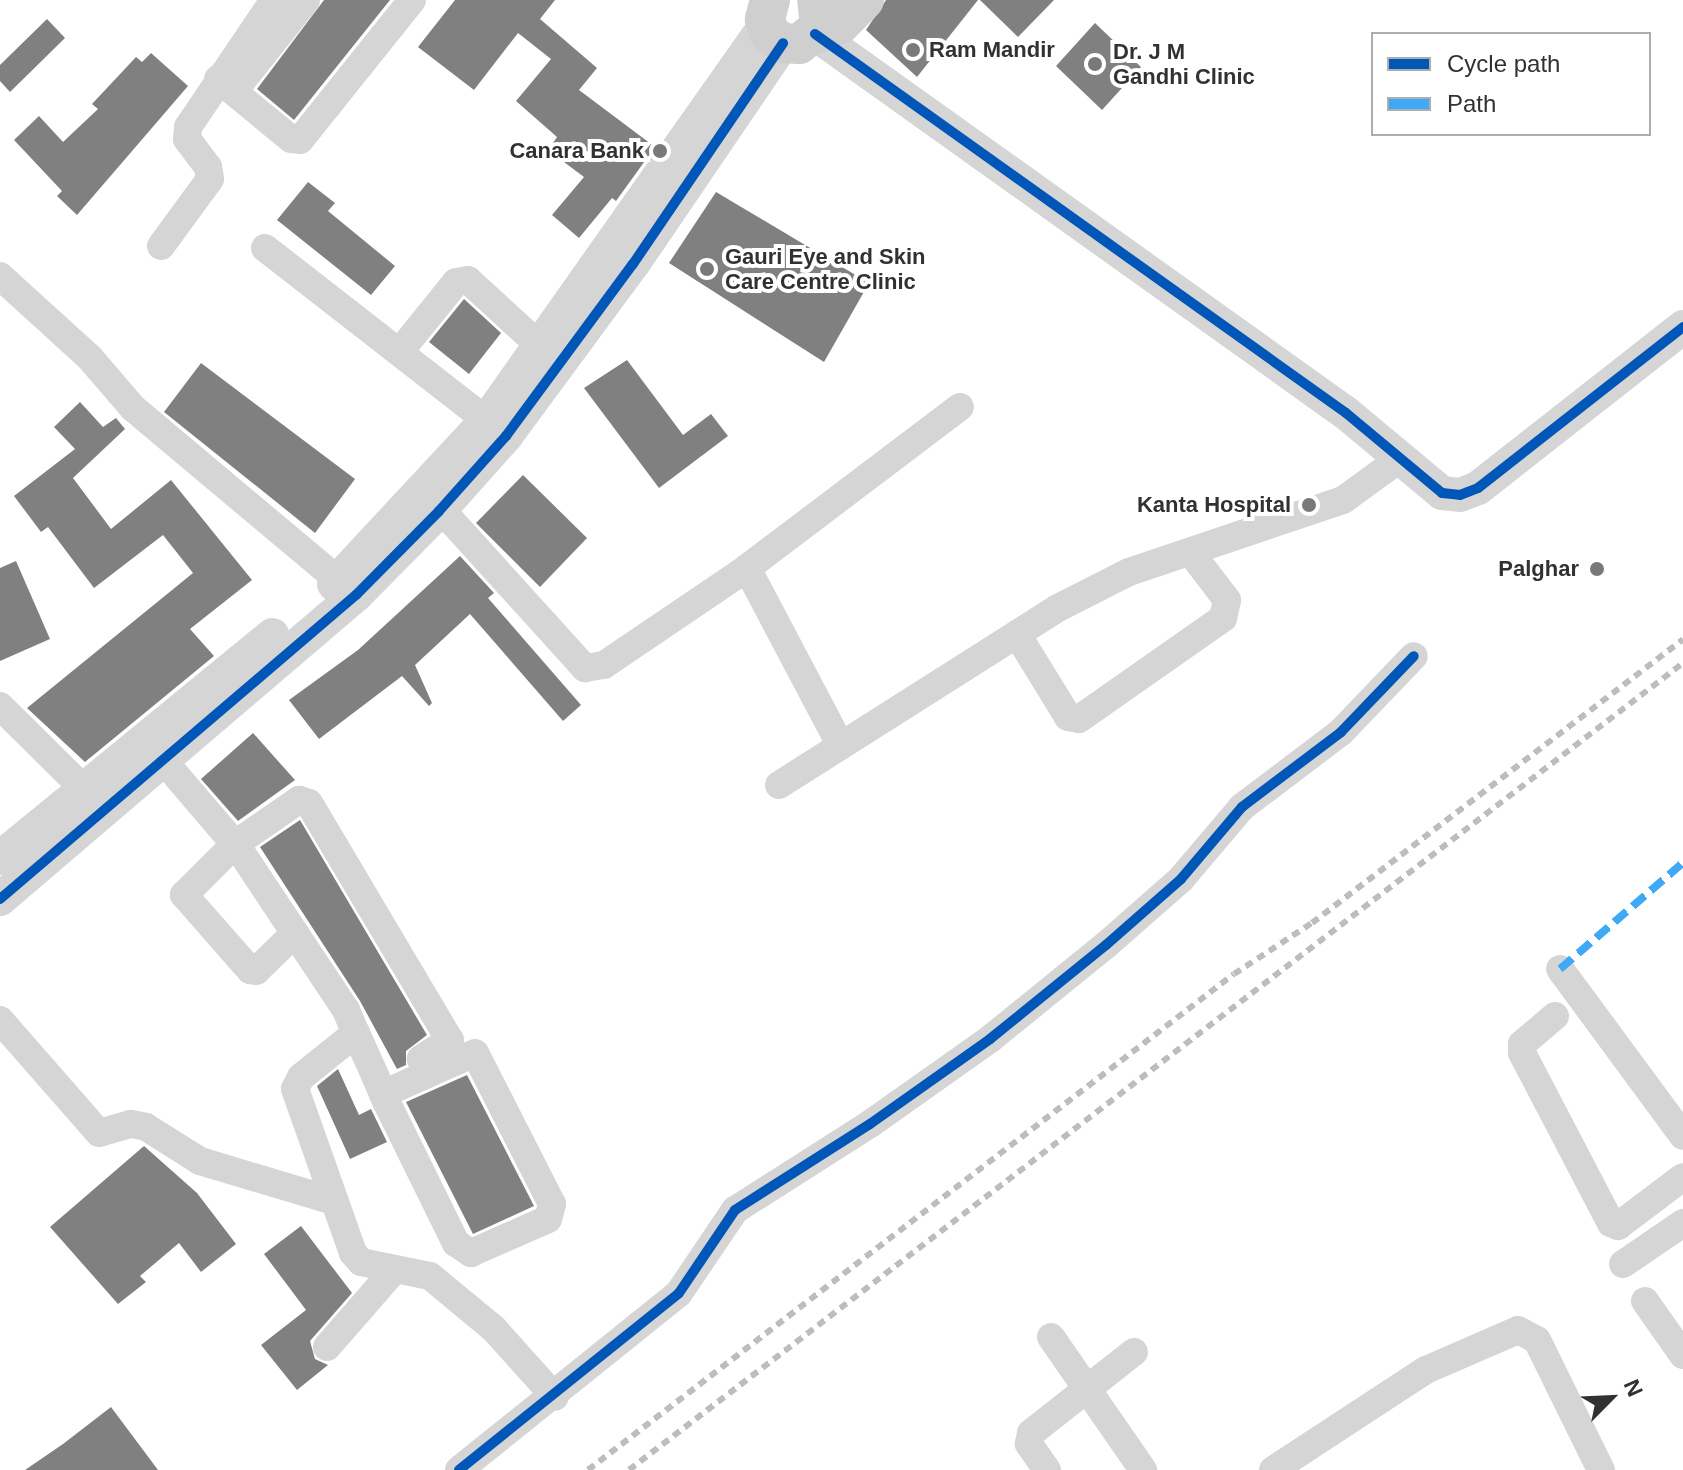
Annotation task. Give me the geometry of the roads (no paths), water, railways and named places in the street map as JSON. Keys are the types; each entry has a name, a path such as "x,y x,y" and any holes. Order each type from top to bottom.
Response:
{"main road":[{"path":"790,20 840,24 864,0"}],"street":[{"path":"226,85 274,0"},
{"path":"161,246 210,179 208,167 187,139 188,127 306,0"},
{"path":"226,85 291,139 300,140 412,0"},
{"path":"0,899 95,799 347,588 497,428 790,20 1346,413 1442,493 1460,495 1478,488 1683,327"},
{"path":"265,248 401,350 497,428"},
{"path":"0,276 90,358 133,408 347,588"},
{"path":"401,350 456,282 468,280 550,355"},
{"path":"432,500 585,668 604,665 747,568 960,407"},
{"path":"779,785 1017,634 1129,572 1192,554 1343,500 1401,458"},
{"path":"1017,634 1068,717 1079,719 1223,618 1227,600 1192,554"},
{"path":"747,568 841,746"},
{"path":"459,1470 555,1397 679,1293 735,1210 930,1082 1106,945 1181,879 1242,807 1341,732 1414,656"},
{"path":"0,706 95,799"},
{"path":"154,749 235,844 295,933 356,1033 380,1087 456,1243 471,1253 548,1219 552,1204 475,1053 380,1087"},
{"path":"0,858 95,799"},
{"path":"295,933 256,971 250,970 184,895 235,844 299,800 309,803 450,1040 380,1087"},
{"path":"1560,969 1683,1136"},
{"path":"1555,1016 1522,1044 1522,1053 1611,1223 1618,1226 1683,1177"},
{"path":"0,1020 99,1133 131,1124 146,1127 200,1161 333,1201"},
{"path":"356,1033 301,1077 295,1089 353,1253 361,1262 430,1276 494,1329 555,1397"},
{"path":"1623,1264 1683,1223"},
{"path":"327,1347 395,1269"},
{"path":"1645,1301 1682,1351"},
{"path":"1273,1470 1426,1370 1518,1330 1537,1340 1601,1470"},
{"path":"1051,1337 1143,1470"},
{"path":"1047,1470 1029,1444 1031,1433 1134,1352"}],"railway":[{"path":"588,1470 1234,974 1312,923 1683,639"},
{"path":"629,1470 1683,663"}],"place":[{"name":"Ram Mandir","path":"913,50"},
{"name":"Dr. J M Gandhi Clinic","path":"1095,64"},
{"name":"Canara Bank","path":"660,151"},
{"name":"Gauri Eye and Skin Care Centre Clinic","path":"707,269"},
{"name":"Kanta Hospital","path":"1309,505"},
{"name":"Palghar","path":"1597,569"}]}
